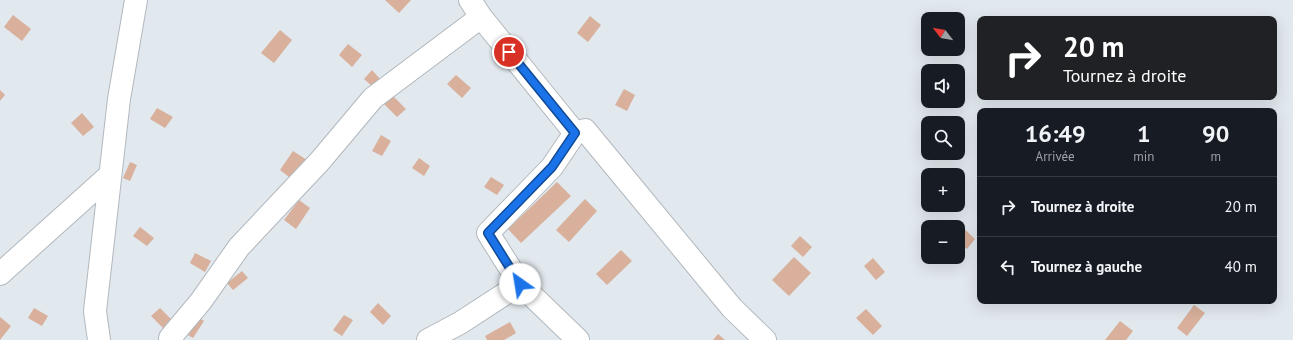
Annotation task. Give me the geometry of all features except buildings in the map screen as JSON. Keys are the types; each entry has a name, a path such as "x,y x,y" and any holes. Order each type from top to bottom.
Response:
{"street":[{"path":"99,340 95,311 119,99 136,0"},
{"path":"170,338 201,301 239,247 320,161 373,98 476,8 575,133"},
{"path":"578,340 520,284 488,233 552,167 575,133 584,130 732,308 765,340"},
{"path":"0,274 110,175"},
{"path":"428,340 460,323 520,284"}],"route":[{"path":"509,52 575,133 552,167 488,233 520,284"}]}
